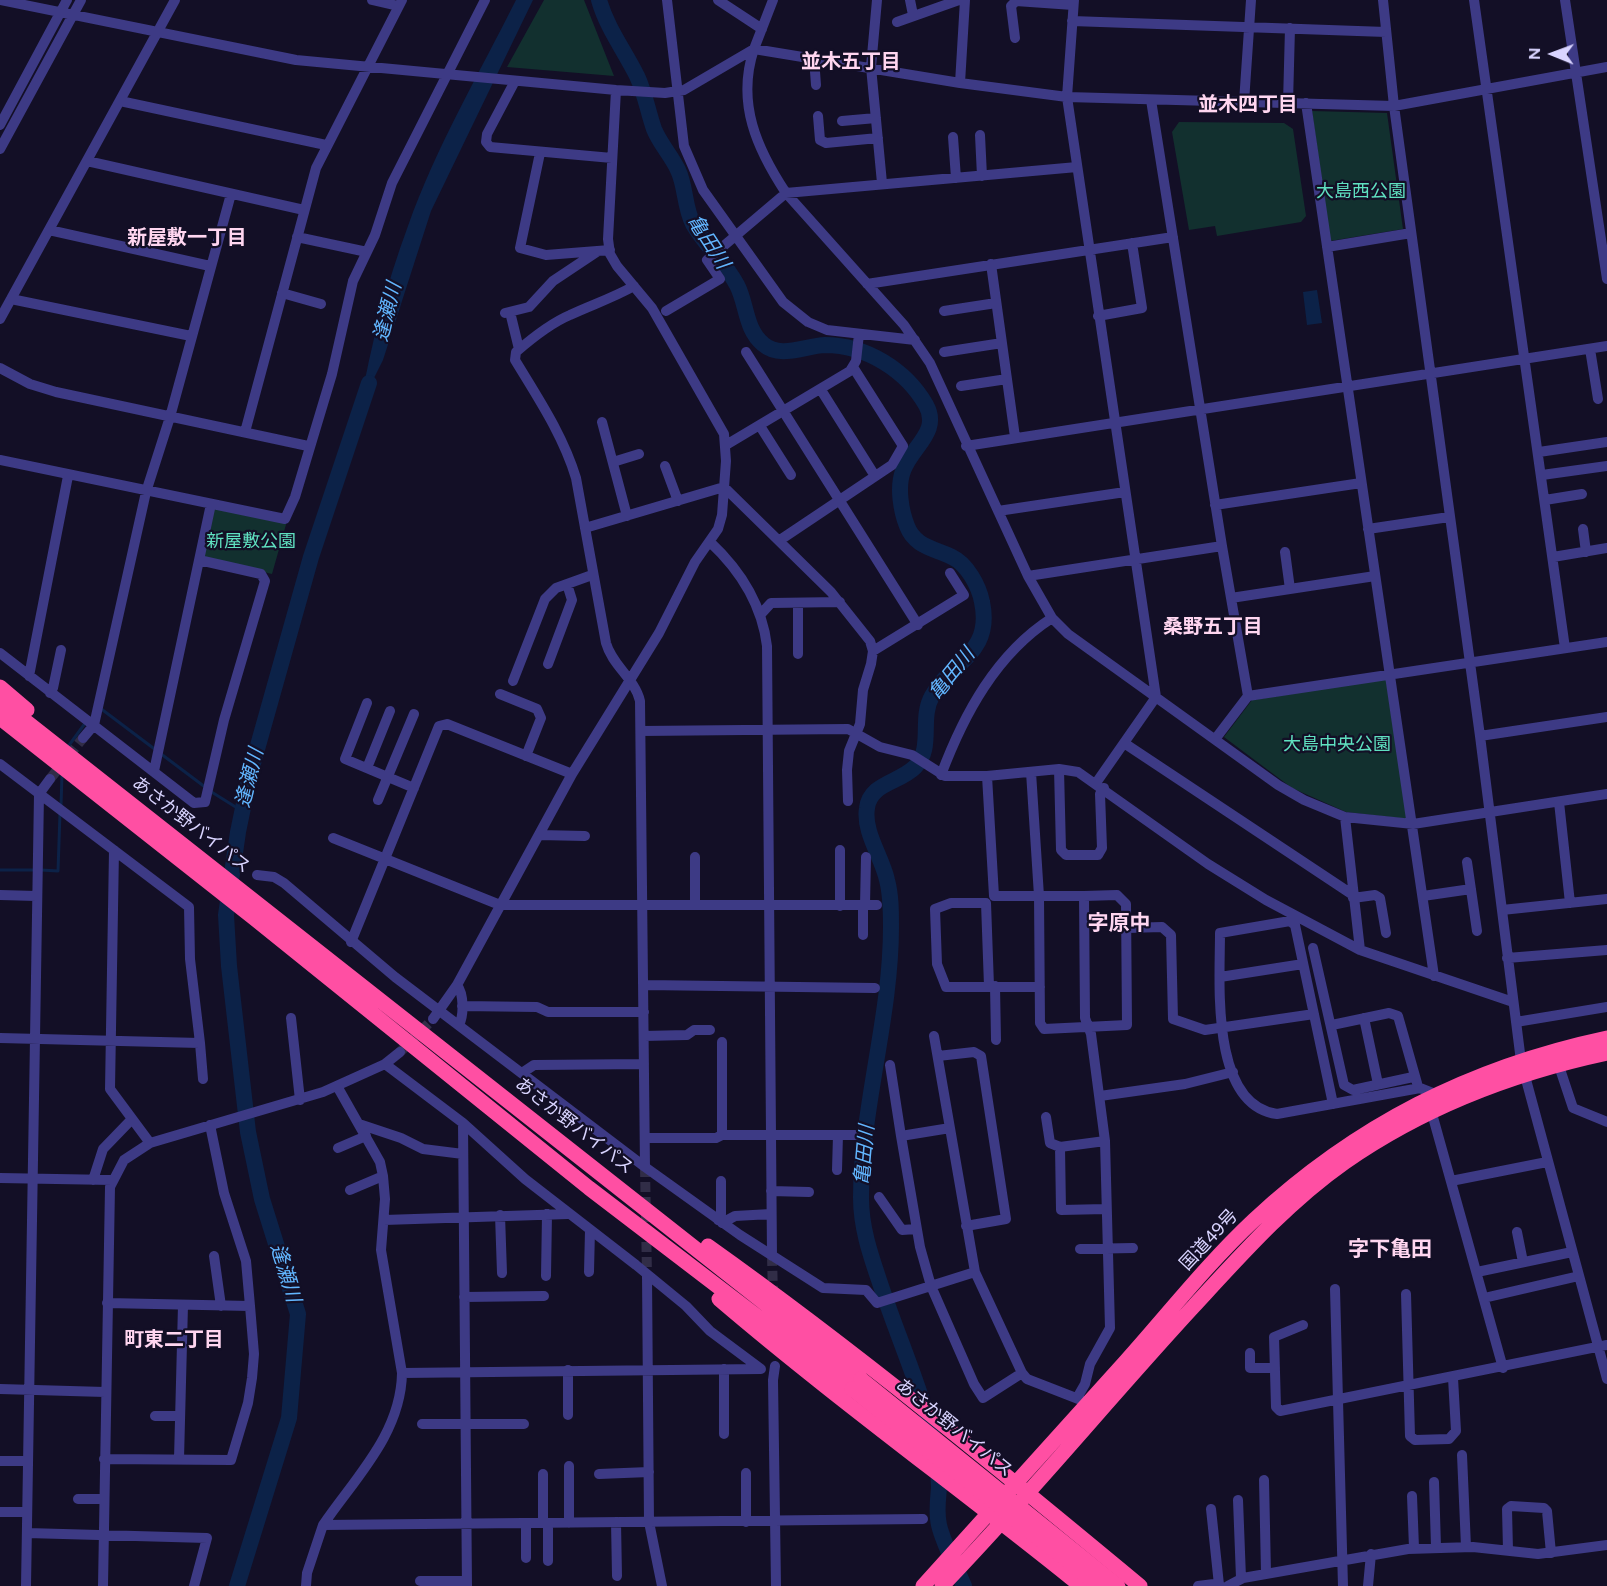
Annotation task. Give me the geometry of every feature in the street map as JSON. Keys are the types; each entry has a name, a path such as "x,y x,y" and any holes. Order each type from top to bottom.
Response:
{"highway":[{"path":"0,687 35,717 54,741"},
{"name":"あさか野バイパス","path":"0,701 54,741 657,1216 1099,1586"},
{"name":"あさか野バイパス","path":"0,718 254,918 589,1188 857,1384 1119,1586"},
{"path":"0,730 24,746 54,761"},
{"name":"国道49号","path":"996,1517 1015,1482 1082,1401 1254,1221 1334,1154 1436,1094 1522,1068 1607,1038"},
{"name":"国道49号","path":"923,1586 945,1575 996,1517 1027,1492 1142,1362 1281,1215 1344,1163 1431,1110 1522,1068 1607,1053"},
{"path":"589,1188 782,1353 996,1517 1067,1579 1081,1586"},
{"path":"657,1216 689,1233 770,1290 1015,1482 1140,1586"}],"street":[{"path":"0,0 266,55 515,81 665,93 677,92 754,50 871,67 960,84 1067,97 1394,106 1607,67"},
{"path":"0,125 67,0"},
{"path":"0,149 81,0"},
{"path":"0,319 175,0"},
{"path":"245,432 316,168 400,3 372,0"},
{"path":"0,460 68,476 285,519 295,497 308,446 332,374 353,281 367,252 392,183 485,0"},
{"path":"667,0 684,146 704,190 783,302 808,322 827,330 915,340"},
{"path":"718,0 762,29"},
{"path":"773,0 754,50 747,84 752,127 763,155 786,193 915,340 930,363 966,446 1028,576 1052,618 1068,634 1216,738 1278,785 1304,800 1345,817 1413,824 1607,795"},
{"path":"876,0 871,67 882,183"},
{"path":"910,0 913,15"},
{"path":"897,22 959,0"},
{"path":"960,84 965,0"},
{"path":"1244,102 1251,0"},
{"path":"1383,0 1394,106 1490,811 1522,1068 1572,1252 1603,1346 1607,1379"},
{"path":"1474,0 1565,648"},
{"path":"1565,0 1607,279"},
{"path":"1015,38 1011,6 1016,1 1073,2 1067,97 1156,697 1124,743 1100,785 1102,849 1098,855 1066,855 1061,850 1059,770"},
{"path":"1072,21 1386,32"},
{"path":"1288,103 1290,28"},
{"path":"814,58 816,84"},
{"path":"515,81 493,119 486,142 490,147 612,158"},
{"path":"437,1015 457,985 572,774 659,633 695,562 710,542 722,515 726,445 720,426 652,308 617,266 610,250 616,90"},
{"path":"1151,100 1215,505 1248,696"},
{"path":"120,101 326,145"},
{"path":"1306,104 1434,976"},
{"path":"818,116 820,141 826,143 878,138"},
{"path":"842,121 876,118"},
{"path":"980,135 982,176"},
{"path":"953,137 956,178"},
{"path":"540,153 520,248 546,255 610,250"},
{"path":"87,161 304,210"},
{"path":"666,312 720,279 707,260 786,193 1077,167"},
{"path":"83,738 94,725 146,492 170,417 231,194"},
{"path":"49,230 210,266"},
{"path":"1327,247 1411,233"},
{"path":"297,237 367,252"},
{"path":"867,284 1173,237"},
{"path":"1098,316 1142,308 1132,243"},
{"path":"519,349 508,312 529,307 553,281 598,251"},
{"path":"991,264 1015,437"},
{"path":"634,286 613,298 568,315 519,349 515,360 558,432 571,459 607,648 640,701 645,1167"},
{"path":"282,293 321,304"},
{"path":"11,299 191,336"},
{"path":"944,312 996,303"},
{"path":"726,445 785,413 850,371 854,364 859,334"},
{"path":"944,352 1002,343"},
{"path":"966,446 1607,346"},
{"path":"1590,349 1598,399"},
{"path":"746,352 918,625"},
{"path":"780,540 891,465 903,446 854,364"},
{"path":"0,368 30,384 56,392 308,446"},
{"path":"961,386 1007,379"},
{"path":"821,390 875,476"},
{"path":"603,422 627,516"},
{"path":"760,426 791,475"},
{"path":"1539,452 1607,441"},
{"path":"613,462 639,454"},
{"path":"665,466 678,501"},
{"path":"1542,476 1607,466"},
{"path":"29,676 68,476"},
{"path":"1215,505 1362,483"},
{"path":"585,528 724,487"},
{"path":"724,487 840,602 865,633 873,651 860,702 857,732 849,751 848,801"},
{"path":"998,511 1125,492"},
{"path":"1545,500 1582,494"},
{"path":"154,771 211,504"},
{"path":"1368,529 1449,517"},
{"path":"1583,529 1586,552"},
{"path":"710,542 729,560 759,615 767,646 772,1256"},
{"path":"1028,576 1222,546"},
{"path":"1553,557 1607,548"},
{"path":"1285,552 1290,589"},
{"path":"0,653 194,803 205,802 232,690 265,584 261,574 199,560"},
{"path":"873,651 964,595 950,573"},
{"path":"513,681 545,599 556,588 592,575"},
{"path":"1231,598 1375,576"},
{"path":"548,664 572,600 567,584"},
{"path":"759,615 771,603 840,602"},
{"path":"798,603 798,654"},
{"path":"941,775 971,707 993,671 1052,618"},
{"path":"1216,738 1248,696 1607,642"},
{"path":"50,693 61,650"},
{"path":"500,694 537,709 541,718 526,756"},
{"path":"367,703 345,759 414,788"},
{"path":"367,768 390,711"},
{"path":"378,800 414,714"},
{"path":"1480,736 1607,717"},
{"path":"351,942 439,726 447,724 572,774"},
{"path":"641,731 848,729 880,747 912,755 941,775 987,776 1059,770 1078,772 1100,785 1208,864 1292,918 1360,950 1513,1002"},
{"path":"1124,743 1353,896 1375,895 1380,898 1386,933"},
{"path":"0,764 189,907 190,959 203,1079"},
{"path":"1031,772 1039,896 1040,987 1040,1023 1044,1029 1128,1025 1126,904 1117,895 1039,896 990,899 951,903 935,909 937,964 946,987 1040,987"},
{"path":"987,776 992,986 996,1040"},
{"path":"26,1586 39,794 50,779"},
{"path":"1559,802 1569,903"},
{"path":"1345,817 1360,950"},
{"path":"539,835 585,836"},
{"path":"333,838 500,905 877,905"},
{"path":"114,850 110,1089 150,1143"},
{"path":"840,850 840,906"},
{"path":"695,857 695,905"},
{"path":"862,935 866,858"},
{"path":"1467,862 1477,931"},
{"path":"257,875 274,877 284,883 437,1015 459,1025 645,1167 720,1221 823,1288 866,1290 875,1303 975,1272"},
{"path":"1423,896 1471,889"},
{"path":"0,895 36,896"},
{"path":"934,1036 975,1272 1022,1373 1027,1379 1082,1401 1090,1364 1110,1328 1106,1142 1089,1027 1085,1018 1084,896"},
{"path":"1502,910 1607,899"},
{"path":"1292,918 1334,1104"},
{"path":"1292,918 1220,933 1218,1007 1233,1072 1242,1095 1264,1111 1284,1113 1420,1088 1436,1094"},
{"path":"1126,928 1162,927 1171,935 1173,1019 1205,1030 1314,1014"},
{"path":"1313,948 1344,1085 1353,1090 1413,1077"},
{"path":"1508,958 1607,950"},
{"path":"1220,977 1303,964"},
{"path":"457,985 462,1006 459,1025"},
{"path":"644,985 875,988"},
{"path":"462,1006 537,1006 548,1012 644,1012"},
{"path":"1516,1022 1607,1007"},
{"path":"1332,1025 1389,1013 1398,1016 1413,1077 1420,1088"},
{"path":"291,1018 300,1100"},
{"path":"1364,1018 1378,1084"},
{"path":"644,1036 687,1035 694,1030 710,1030"},
{"path":"0,1038 200,1043"},
{"path":"722,1042 722,1135"},
{"path":"103,1586 105,1392 112,1180 129,1155 150,1143 300,1100 386,1064 400,1052"},
{"path":"938,1056 975,1052 981,1056 1006,1220 966,1226"},
{"path":"1558,1063 1573,1108 1607,1122"},
{"path":"386,1064 463,1123 568,1214 686,1306 710,1331 773,1380"},
{"path":"522,1073 534,1065 644,1064"},
{"path":"890,1065 916,1229 932,1286 982,1398 1022,1373"},
{"path":"1100,1096 1185,1084 1233,1072"},
{"path":"306,1586 307,1573 323,1525 377,1451 392,1423 402,1373 391,1296 381,1250 384,1220 383,1176 380,1162 337,1086"},
{"path":"1431,1110 1503,1368"},
{"path":"1046,1117 1050,1143 1060,1147 1106,1142"},
{"path":"93,1180 103,1149 132,1119"},
{"path":"420,1581 467,1584 463,1123"},
{"path":"104,1459 231,1460 248,1403 254,1354 246,1261 224,1193 216,1124"},
{"path":"359,1124 423,1149 463,1154"},
{"path":"901,1136 950,1128"},
{"path":"645,1138 716,1138 722,1135 855,1135"},
{"path":"837,1170 838,1135"},
{"path":"338,1148 366,1136"},
{"path":"1060,1147 1061,1210 1106,1209"},
{"path":"1451,1181 1547,1161"},
{"path":"350,1190 383,1176"},
{"path":"0,1178 112,1180"},
{"path":"720,1221 721,1181"},
{"path":"771,1191 808,1192"},
{"path":"879,1197 902,1230 916,1229"},
{"path":"546,1276 547,1214"},
{"path":"384,1220 568,1214"},
{"path":"720,1221 735,1216 771,1214"},
{"path":"500,1215 502,1273"},
{"path":"590,1230 590,1272"},
{"path":"1517,1232 1523,1262"},
{"path":"1080,1249 1133,1248"},
{"path":"1476,1272 1572,1252"},
{"path":"214,1256 221,1306"},
{"path":"647,1275 649,1522 662,1586"},
{"path":"1484,1298 1579,1276"},
{"path":"1335,1289 1343,1586"},
{"path":"1406,1294 1410,1436 1415,1440 1449,1439 1456,1431 1453,1378"},
{"path":"464,1297 544,1296"},
{"path":"107,1303 250,1306"},
{"path":"179,1460 183,1305"},
{"path":"1303,1325 1274,1336 1278,1411 1503,1368 1603,1346"},
{"path":"1250,1353 1250,1368 1275,1368"},
{"path":"775,1366 773,1380 776,1586"},
{"path":"724,1369 724,1434"},
{"path":"402,1373 761,1369"},
{"path":"568,1370 568,1414"},
{"path":"0,1389 105,1392"},
{"path":"155,1416 180,1416"},
{"path":"422,1424 524,1424"},
{"path":"1462,1455 1466,1547"},
{"path":"0,1461 27,1461"},
{"path":"569,1466 569,1522"},
{"path":"599,1473 649,1472"},
{"path":"746,1473 746,1522"},
{"path":"543,1474 548,1561"},
{"path":"1264,1480 1266,1573"},
{"path":"1434,1482 1436,1547"},
{"path":"1412,1496 1414,1548"},
{"path":"78,1498 104,1499"},
{"path":"1238,1500 1241,1578"},
{"path":"1508,1550 1507,1509 1511,1506 1522,1506 1544,1508 1547,1511 1551,1553"},
{"path":"1211,1509 1222,1586"},
{"path":"0,1512 27,1512"},
{"path":"323,1525 923,1520"},
{"path":"616,1522 617,1576"},
{"path":"526,1523 526,1558"},
{"path":"27,1533 207,1538 194,1586"},
{"path":"1198,1586 1222,1586 1241,1578 1266,1573 1414,1548 1466,1547 1551,1553 1607,1545"},
{"path":"1368,1586 1371,1554"}],"green space":[{"path":"544,0 584,0 614,76 507,67"},
{"name":"大島西公園","path":"1312,111 1387,113 1403,229 1330,241"},
{"path":"1179,122 1284,123 1293,129 1306,216 1301,222 1217,236 1215,226 1189,230 1172,132"},
{"name":"新屋敷公園","path":"213,507 287,521 272,574 202,558"},
{"name":"大島中央公園","path":"1386,679 1407,819 1346,812 1292,788 1224,737 1252,700"}],"water":[{"path":"516,0 533,0 431,211 383,360 360,406 386,293 419,197 445,139"},
{"path":"1317,290 1322,323 1307,325 1303,292"}],"waterway":[{"name":"亀田川","path":"599,0 611,29 640,82 656,134 678,170 693,224 737,285 757,338 777,351 825,345 855,349 883,362 908,381 918,392 930,415 930,423 923,439 907,462 901,477 900,499 905,520 910,533 920,543 952,557 963,565 975,583 982,602 984,620 982,634 968,655 940,684 928,705 924,751 921,759 908,772 879,788 869,800 867,808 870,835 885,871 891,903 891,927 890,961 882,1029 870,1096 862,1164 861,1210 874,1267 931,1431 938,1471 939,1525 964,1586"},
{"name":"逢瀬川","path":"237,1586 289,1418 298,1314 262,1199 248,1132 229,966 226,915 238,832 250,774 311,557 369,383"},
{"path":"100,708 205,787"},
{"path":"67,748 86,722"},
{"path":"61,806 62,774"},
{"path":"210,791 242,811"},
{"path":"41,870 58,871 60,813"},
{"path":"0,870 34,870"}],"tunnel":[{"path":"50,779 83,738"},
{"path":"400,1052 433,1019"},
{"path":"645,1167 647,1275"},
{"path":"772,1256 773,1296"}],"district":[{"name":"並木五丁目","path":"851,62"},
{"name":"並木四丁目","path":"1248,105"},
{"name":"新屋敷一丁目","path":"187,238"},
{"name":"桑野五丁目","path":"1213,627"},
{"name":"字原中","path":"1119,924"},
{"name":"字下亀田","path":"1390,1250"},
{"name":"町東二丁目","path":"174,1340"}]}
